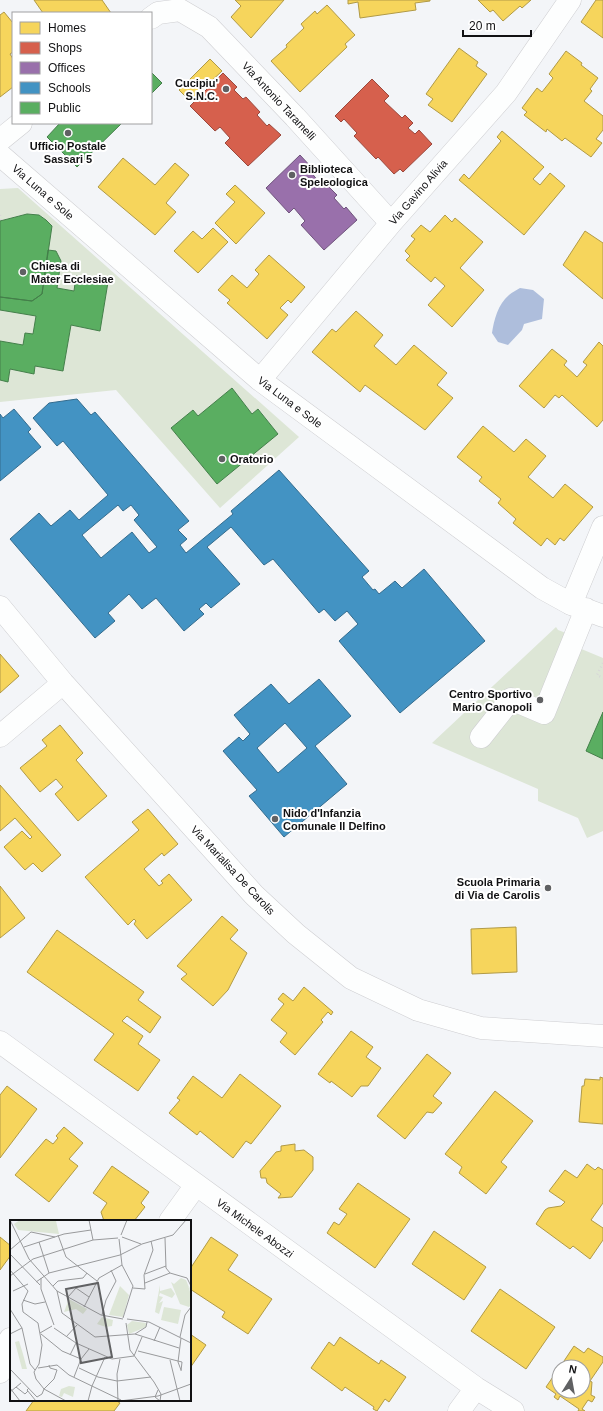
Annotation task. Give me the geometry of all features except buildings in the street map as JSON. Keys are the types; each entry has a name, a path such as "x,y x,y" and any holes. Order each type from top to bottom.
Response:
{"street":[{"name":"Via Gavino Alivia","path":"260,380 391,223 506,93 570,0"},
{"name":"Via Antonio Taramelli","path":"152,17 158,13 180,10 209,27 295,117 391,223"},
{"path":"0,140 20,124"},
{"name":"Via Luna e Sole","path":"0,155 260,380 542,588 587,610"},
{"path":"481,737 511,699 544,713 587,610 603,527"},
{"name":"Via Marialisa De Carolis","path":"0,607 63,683 254,895 296,934 351,978 418,1010 481,1028 603,1036"},
{"path":"0,736 63,683"},
{"name":"Via Michele Abozzi","path":"0,1042 476,1388 513,1411"},
{"path":"171,1220 196,1185"},
{"path":"0,1372 7,1338"},
{"path":"459,1411 476,1388"}],"path":[{"path":"0,215 1,220"},
{"path":"603,663 597,675 603,678"}],"green space":[{"path":"18,188 299,437 220,508 116,390 0,402 0,380 8,382 10,369 34,374 35,366 63,371 71,325 100,331 108,282 76,276 74,291 57,288 61,261 56,251 48,250 52,226 42,216 36,214 20,215 0,221 0,189","holes":["232,388 252,414 259,409 278,434 217,484 171,428 193,410 198,416"]},
{"path":"0,310 36,316 33,334 23,345 0,341"},
{"name":"Centro Sportivo Mario Canopoli","path":"556,627 558,630 582,639 579,648 603,658 603,831 587,838 578,818 538,801 538,789 432,743"}],"water":[{"path":"520,288 533,290 544,299 542,319 524,324 522,330 508,345 498,342 492,333 497,312 505,299"}],"place":[{"name":"Cucipiu' S.N.C.","path":"226,89"},
{"name":"Ufficio Postale Sassari 5","path":"68,133"},
{"name":"Biblioteca Speleologica","path":"292,175"},
{"name":"Chiesa di Mater Ecclesiae","path":"23,272"},
{"name":"Oratorio","path":"222,459"},
{"name":"Centro Sportivo Mario Canopoli","path":"540,700"},
{"name":"Nido d'Infanzia Comunale Il Delfino","path":"275,819"},
{"name":"Scuola Primaria di Via de Carolis","path":"548,888"}]}
